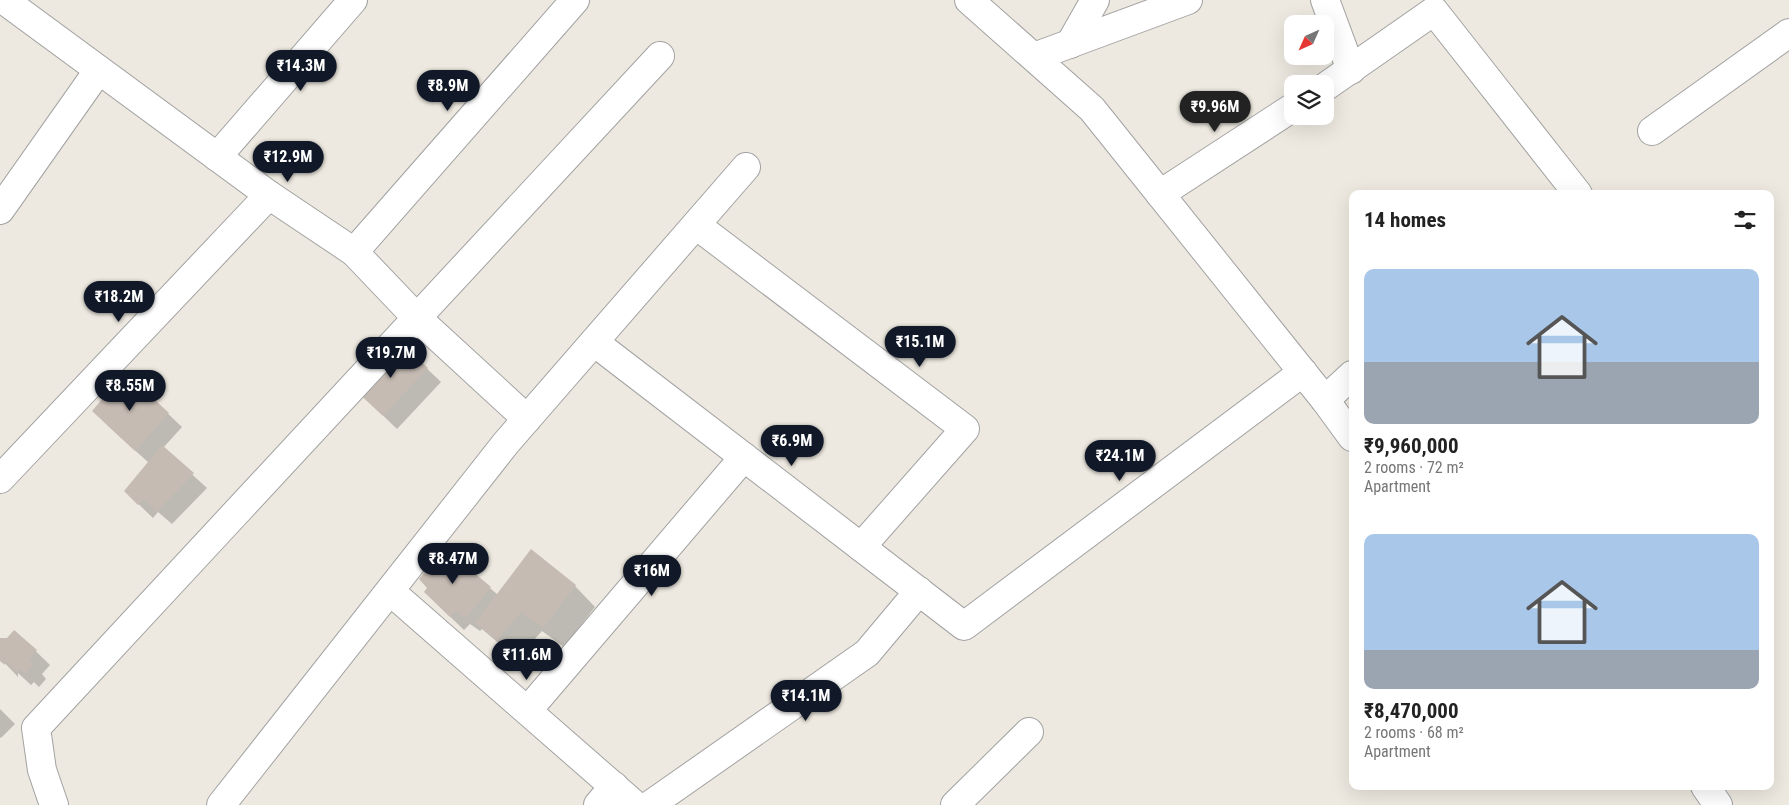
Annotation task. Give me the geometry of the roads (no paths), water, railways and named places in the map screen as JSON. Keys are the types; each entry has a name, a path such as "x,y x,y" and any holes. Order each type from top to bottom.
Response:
{"street":[{"path":"4,0 216,157 354,252 416,317 527,419"},
{"path":"216,157 353,0"},
{"path":"354,252 575,0"},
{"path":"969,0 1092,109 1303,372 1349,434"},
{"path":"1070,44 1095,0"},
{"path":"1034,57 1188,0"},
{"path":"1325,0 1351,70"},
{"path":"1334,81 1438,6 1566,190"},
{"path":"1652,131 1789,33"},
{"path":"54,805 42,770 36,728 660,56"},
{"path":"0,210 98,71"},
{"path":"1160,194 1284,113"},
{"path":"221,805 527,419 746,167"},
{"path":"0,479 269,195"},
{"path":"696,226 965,428 861,547"},
{"path":"594,342 964,626 1303,372"},
{"path":"1325,400 1349,378"},
{"path":"528,710 744,457"},
{"path":"390,591 528,710 606,795 635,805"},
{"path":"650,805 867,653 919,591"},
{"path":"955,805 1029,732"},
{"path":"1708,790 1718,805"}]}
